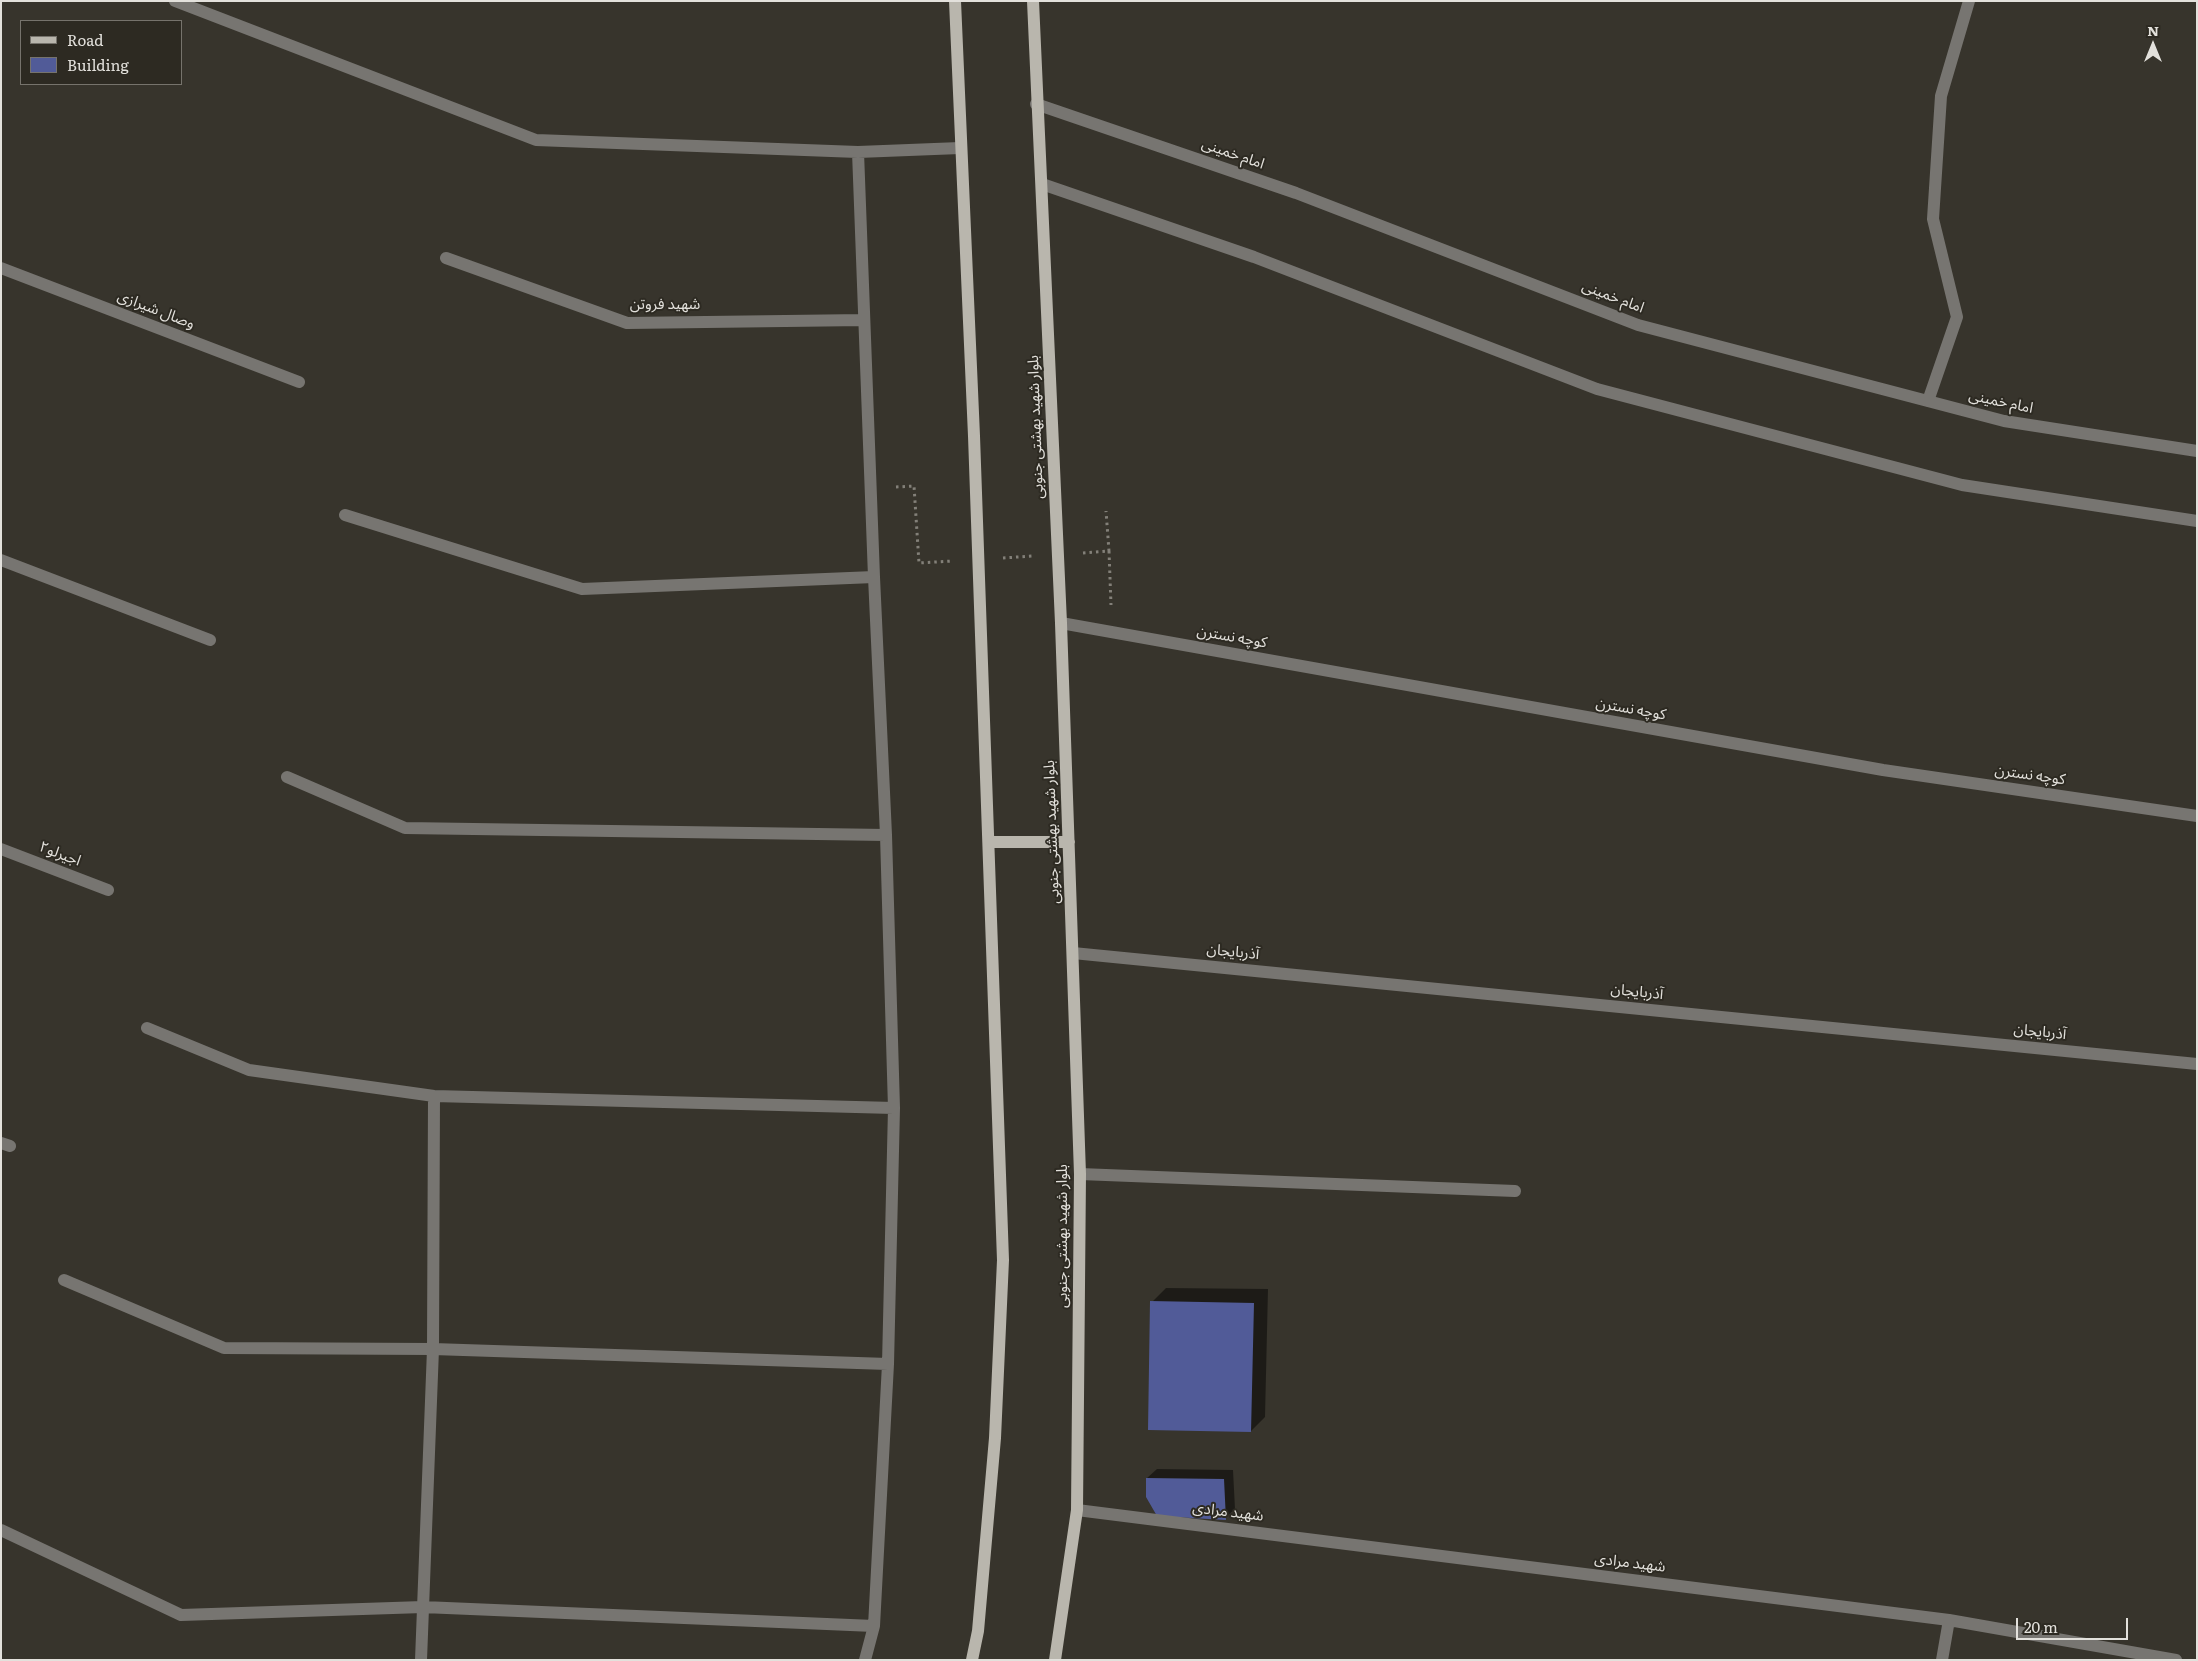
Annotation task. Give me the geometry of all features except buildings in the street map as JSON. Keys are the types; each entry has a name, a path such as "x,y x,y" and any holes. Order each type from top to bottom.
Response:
{"main road":[{"path":"955,1 989,842 1003,1260 995,1438 978,1632 972,1660"},
{"name":"بلوار شهید بهشتی جنوبی","path":"1033,1 1036,104 1042,184 1061,623 1080,1174 1077,1510 1055,1660"},
{"path":"989,842 1069,842"}],"street":[{"path":"175,1 536,140 858,152 960,148"},
{"path":"1928,401 1957,317 1933,219 1941,96 1969,1"},
{"name":"امام خمینی","path":"1036,104 1296,193 1638,325 2004,421 2197,451"},
{"path":"858,152 886,835 894,1108 888,1364 874,1626 865,1660"},
{"path":"1042,184 1254,257 1597,388 1962,485 2197,522"},
{"name":"شهید فروتن","path":"446,258 626,323 864,320"},
{"name":"وصال شیرازی","path":"1,268 299,382"},
{"path":"345,515 582,589 874,577"},
{"path":"1,560 210,640"},
{"name":"کوچه نسترن","path":"1061,623 1883,770 2197,816"},
{"path":"287,778 405,828 886,835"},
{"name":"اجیرلو۲","path":"1,849 108,890"},
{"name":"آذربایجان","path":"1073,953 2197,1064"},
{"path":"147,1028 250,1070 434,1096 894,1108"},
{"path":"421,1660 433,1349 434,1096"},
{"path":"1080,1174 1515,1191"},
{"path":"64,1280 224,1348 433,1349 888,1364"},
{"name":"شهید مرادی","path":"1077,1510 1949,1620 2176,1660"},
{"path":"1,1530 181,1615 423,1607 874,1626"},
{"path":"1942,1660 1949,1620"}],"path":[{"path":"914,486 919,563 957,561"},
{"path":"1080,553 1109,552 1106,511 1113,633"},
{"path":"995,559 1033,556"}]}
